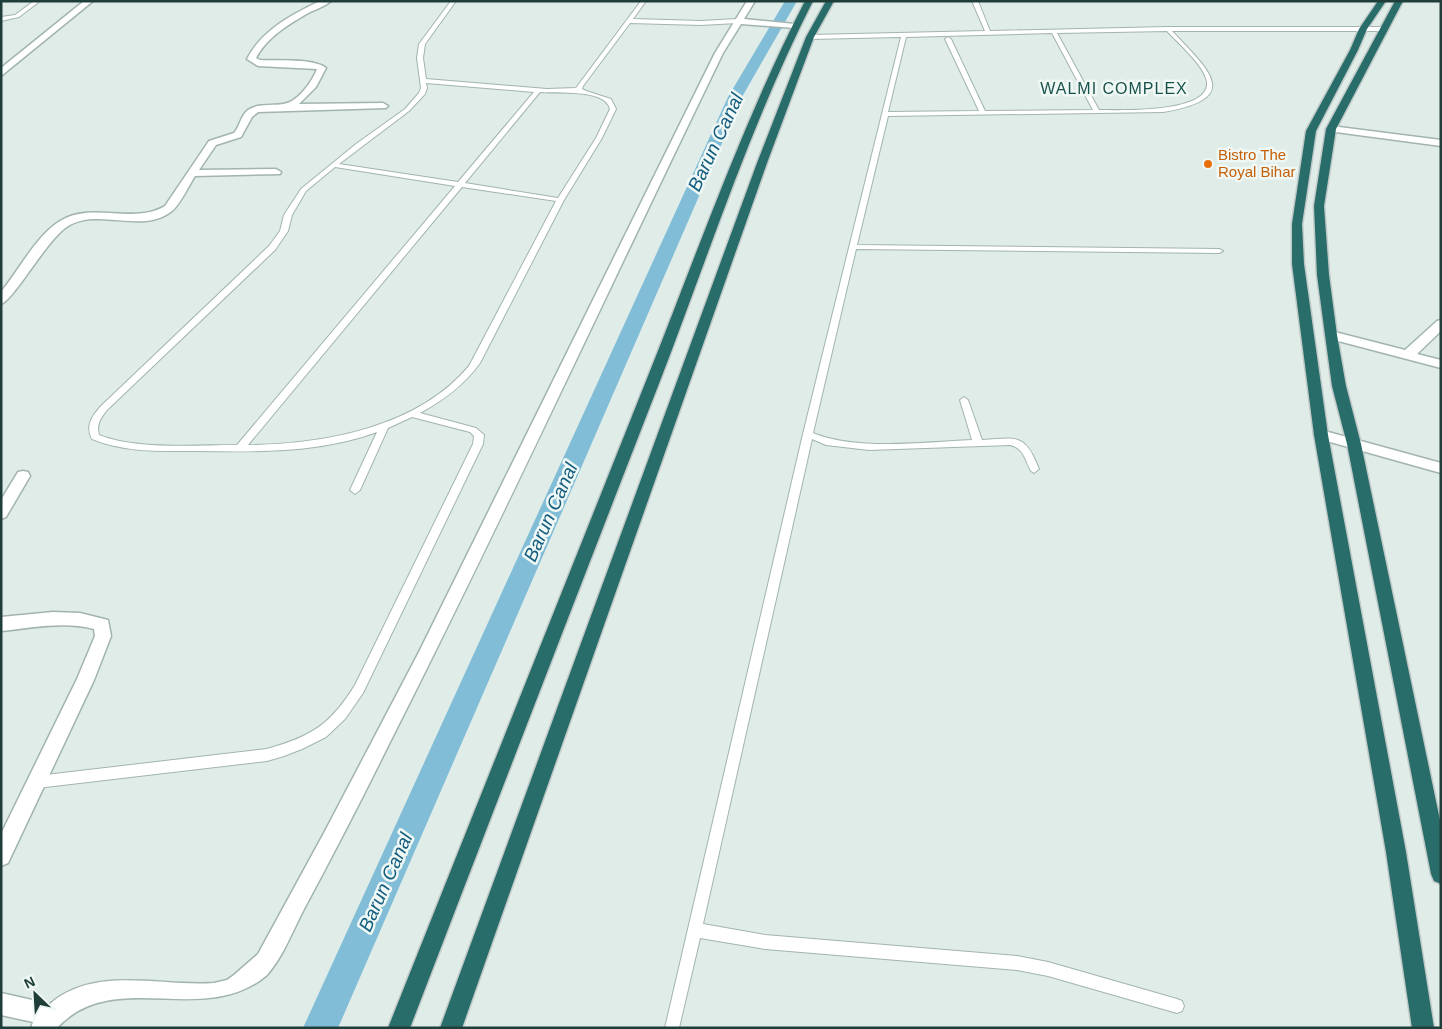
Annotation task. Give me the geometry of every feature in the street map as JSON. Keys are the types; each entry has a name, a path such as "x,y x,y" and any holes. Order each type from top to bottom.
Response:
{"highway":[{"path":"399,1028 683,304 789,26 809,1"},
{"path":"451,1028 762,163 810,37 830,1"},
{"path":"1382,1 1363,28 1354,50 1311,131 1297,224 1301,291 1321,435 1396,852 1423,1028"},
{"path":"1399,1 1382,28 1330,129 1319,206 1324,275 1338,386 1354,444 1441,874"}],"street":[{"path":"2,71 90,1"},
{"path":"1,300 50,237 66,221 87,217 147,216 164,213 170,208 208,146 237,135 249,114 255,110 291,106 319,76 322,68 312,65 258,63 251,59 253,54 284,23 327,1"},
{"path":"1,1004 47,1021 70,1002 86,995 155,992 217,993 233,988 252,976 265,961 331,840 425,657 719,53 742,21 751,1"},
{"path":"742,21 789,26"},
{"path":"285,107 383,106"},
{"path":"1330,129 1441,143"},
{"path":"192,172 276,172"},
{"path":"1408,355 1441,324"},
{"path":"1331,335 1441,364"},
{"path":"1321,435 1441,468"},
{"path":"1,513 23,476"},
{"path":"1,624 69,620 93,621 102,625 103,636 85,680 1,856"}],"lane":[{"path":"1,19 17,16 38,1"},
{"path":"424,81 539,90 579,90 610,100 613,104 613,110 599,138 560,200 500,318 470,371 459,384 444,396 383,428 363,435 310,445 240,448 162,448 104,442 95,438 92,422 118,393 272,248 284,231 288,215 298,196 332,166 407,110 422,94 424,81 420,58 422,44 454,1"},
{"path":"579,90 584,80 644,1"},
{"path":"975,1 988,33"},
{"path":"629,21 701,23 742,21"},
{"path":"810,37 1168,29 1382,28"},
{"path":"885,114 1156,111 1179,107 1199,99 1209,89 1210,82 1168,29"},
{"path":"1054,32 1097,112"},
{"path":"672,1028 808,434 904,35"},
{"path":"948,39 983,113"},
{"path":"240,448 539,90"},
{"path":"332,166 560,200"},
{"path":"852,247 1219,251"},
{"path":"964,400 978,443"},
{"path":"37,782 267,755 291,748 318,736 332,726 349,706 359,688 478,444 479,435 473,430 412,414"},
{"path":"355,490 383,428"},
{"path":"808,434 826,442 869,447 1020,443 1027,450 1034,470"},
{"path":"695,930 765,942 1017,962 1178,1006"}],"waterway":[{"name":"Barun Canal","path":"320,1028 735,97 791,1"}],"place":[{"name":"Bistro The Royal Bihar","path":"1208,164"}],"district":[{"name":"WALMI COMPLEX","path":"1114,88"}]}
